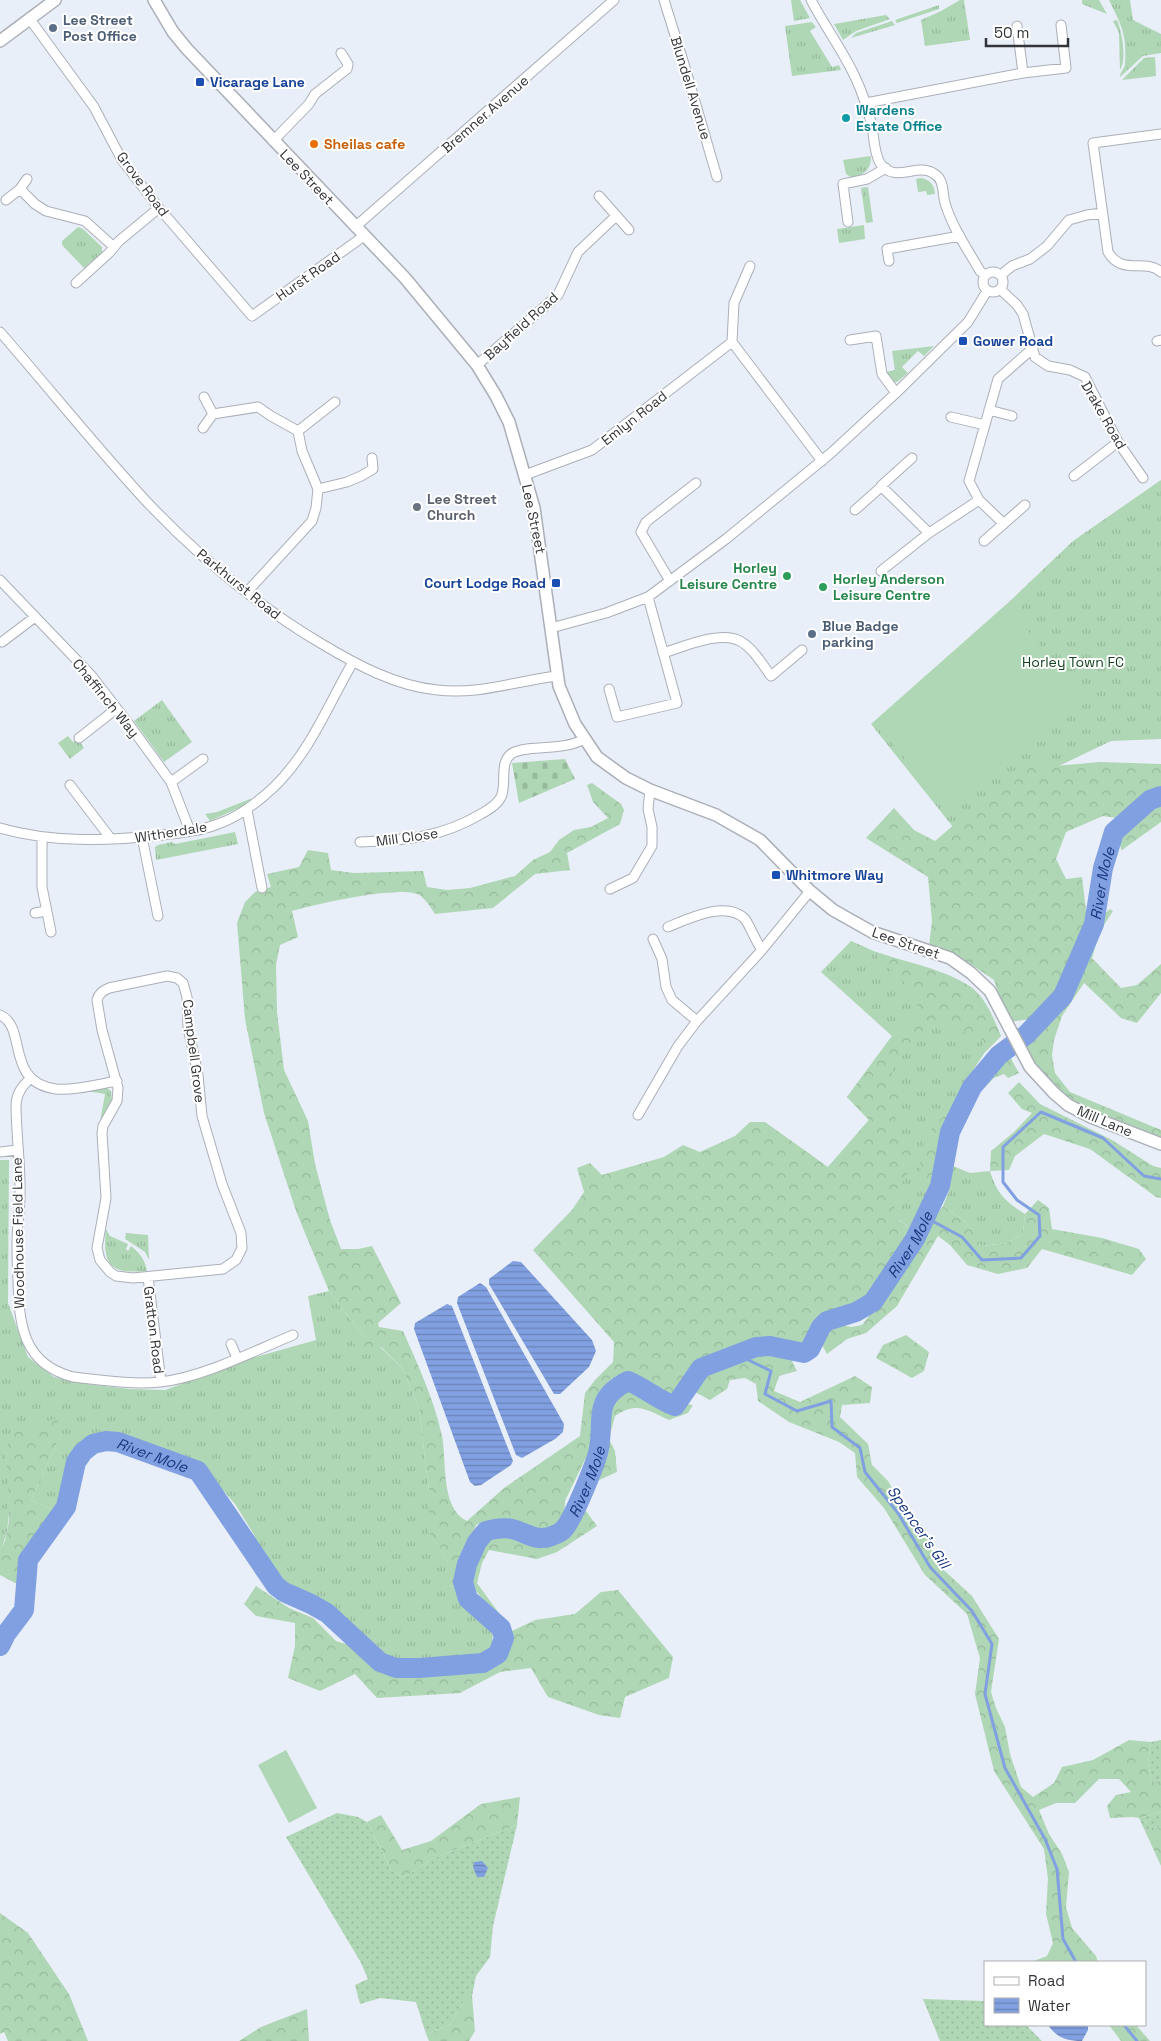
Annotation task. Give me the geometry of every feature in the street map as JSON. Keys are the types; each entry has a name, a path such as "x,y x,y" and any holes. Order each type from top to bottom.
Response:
{"street":[{"path":"0,41 54,0"},
{"name":"Lee Street","path":"154,0 173,32 187,49 405,278 478,365 509,422 534,508 557,676 564,703 584,739 597,757 626,778 650,790 701,808 736,825 760,840 810,892 833,910 872,932 950,958 971,973 990,991"},
{"name":"Bremner Avenue","path":"355,227 614,0"},
{"name":"Blundell Avenue","path":"664,0 717,177"},
{"path":"811,0 856,77 866,103 880,163 892,172 900,173 923,170 933,172 939,178 943,187 945,203 960,236 980,271 985,275"},
{"name":"Grove Road","path":"30,18 94,107 122,160 159,208 252,316"},
{"path":"866,103 1023,73 1066,68 1061,25"},
{"path":"1017,26 1023,73"},
{"path":"273,141 309,104 315,94 347,70 348,64 340,53"},
{"path":"1161,134 1093,143 1108,252 1116,262 1123,265 1158,269 1161,272"},
{"path":"848,222 843,184 868,180 886,168"},
{"path":"6,200 20,189 27,179"},
{"path":"20,189 35,204 46,211 85,220 114,247"},
{"path":"599,196 629,230"},
{"path":"76,283 159,208"},
{"path":"1001,276 1012,266 1030,259 1047,246 1069,220 1087,214 1102,213"},
{"name":"Bayfield Road","path":"478,365 558,295 578,252 616,216"},
{"name":"Hurst Road","path":"252,316 364,236"},
{"path":"889,261 887,249 960,236"},
{"path":"750,266 734,303 732,342 822,460"},
{"path":"993,272 1001,276 1003,282 1000,289 994,292 987,291 983,285 985,275 993,272"},
{"path":"1000,289 1017,305 1023,314 1032,349 998,379 969,481 979,500 1004,524"},
{"path":"551,628 606,613 648,597 726,539 822,460 896,393 968,322 987,291"},
{"name":"Parkhurst Road","path":"0,332 146,501 199,553 293,626 353,662 412,686 455,692 478,691 557,676"},
{"path":"850,340 876,336 882,374 896,393"},
{"name":"Emlyn Road","path":"525,475 592,450 732,342"},
{"name":"Drake Road","path":"1032,349 1035,357 1048,366 1070,370 1085,378 1118,442 1143,478"},
{"path":"204,397 213,414"},
{"path":"298,431 335,402"},
{"path":"203,428 213,414 258,407 270,416 298,431"},
{"path":"989,410 1012,416"},
{"path":"951,417 985,425"},
{"path":"248,592 312,521 316,508 318,488 302,451 298,431"},
{"path":"1074,476 1118,442"},
{"path":"372,458 373,469"},
{"path":"855,510 912,458"},
{"path":"318,488 347,482 373,469"},
{"path":"373,469 381,474"},
{"path":"670,581 641,532 646,522 696,483"},
{"path":"882,487 929,533"},
{"path":"881,571 929,533 979,500"},
{"path":"984,541 1025,505"},
{"name":"Chaffinch Way","path":"0,580 91,675 171,782 190,831"},
{"path":"609,689 617,717 677,703 648,597"},
{"path":"2,642 35,617"},
{"path":"663,653 711,638 728,637 741,641 748,647 771,676 802,650"},
{"name":"Witherdale","path":"0,828 42,837 90,840 142,837 190,831 219,824 247,810 274,787 304,751 353,662"},
{"path":"79,738 116,709"},
{"name":"Mill Close","path":"360,842 404,840 435,835 451,829 493,807 500,799 505,784 506,760 511,754 520,751 567,746 584,739"},
{"path":"171,782 203,759"},
{"path":"70,785 111,839"},
{"path":"610,889 633,878 652,846 652,827 648,809 650,790"},
{"path":"247,810 262,888"},
{"path":"42,837 41,880 51,932"},
{"path":"142,837 158,916"},
{"path":"638,1115 678,1046 697,1021 762,950 810,892"},
{"path":"35,913 46,911"},
{"path":"668,927 704,912 736,912 746,920 762,950"},
{"path":"652,940 662,959 666,987 672,1000 697,1021"},
{"name":"Campbell Grove","path":"167,976 177,978 183,982 187,997 188,1027 198,1076 202,1116 222,1184 241,1233 242,1248 236,1260 223,1269 148,1277 124,1278 116,1276 104,1267 97,1248 106,1198 102,1133 103,1126 117,1101 117,1081 97,1007 98,996 102,991 167,976"},
{"name":"Mill Lane","path":"990,991 1010,1026 1030,1068 1054,1093 1068,1105 1091,1116 1161,1144"},
{"path":"0,1015 8,1021 12,1029 24,1069 31,1078 39,1083 58,1089 117,1081"},
{"name":"Woodhouse Field Lane","path":"31,1078 17,1095 16,1104 20,1195 16,1242 19,1310 23,1332 28,1344 42,1361 62,1374 73,1378 114,1382 161,1382 186,1378 293,1335"},
{"path":"0,1152 17,1150"},
{"name":"Gratton Road","path":"148,1277 161,1382"},
{"path":"231,1344 237,1358"}],"green space":[{"path":"791,0 800,0 810,18 794,21"},
{"path":"960,0 964,0 970,40 925,46 921,20"},
{"path":"1082,0 1099,0 1107,14 1082,4"},
{"path":"1109,0 1130,0 1133,20 1161,34 1161,53 1143,56 1120,77 1125,63 1124,37 1120,23"},
{"path":"939,5 939,9 897,23 895,20"},
{"path":"886,15 890,19 856,31 843,40 834,24"},
{"path":"1117,20 1121,31 1123,53 1120,70 1119,33 1113,21"},
{"path":"892,21 895,25 851,38 856,33"},
{"path":"812,22 816,27 810,31 832,67 839,65 841,70 792,76 785,26"},
{"path":"1155,57 1156,76 1122,80 1144,58"},
{"path":"871,156 870,165 864,173 852,178 846,174 843,160"},
{"path":"921,178 931,183 935,194 927,195 926,191 918,192 916,179"},
{"path":"868,187 873,222 866,223 861,188"},
{"path":"864,225 865,239 839,243 837,229"},
{"path":"78,227 83,229 102,247 102,253 84,268 62,245 62,241"},
{"path":"934,346 924,356 918,351 902,367 908,373 897,382 892,382 886,372 895,370 892,351"},
{"name":"Horley Town FC","path":"1161,480 1161,739 1111,741 1042,774 961,837 871,724 1010,601 1073,541"},
{"path":"1007,607 1085,698 947,810 876,723"},
{"path":"162,700 192,742 164,762 134,721"},
{"path":"68,736 73,742 78,739 84,748 70,759 58,743"},
{"path":"565,759 575,779 519,803 512,763"},
{"path":"1100,762 1161,764 1161,788 1146,793 1116,818 1103,816 1066,832 1056,859 1066,879 1082,877 1087,919 1062,986 1031,1019 1009,1022 994,980 969,963 929,946 932,921 928,877 866,838 894,808 914,830 935,841 1025,764 1044,767"},
{"path":"592,783 621,804 624,810 620,824 567,853 570,870 535,874 493,908 435,914 421,896 397,892 358,896 292,911 298,937 280,945 276,965 277,1012 284,1070 308,1121 315,1164 330,1220 341,1249 358,1249 372,1246 401,1303 378,1323 379,1327 403,1331 425,1382 439,1422 446,1483 452,1506 458,1515 467,1521 504,1488 580,1436 585,1393 613,1362 614,1342 533,1250 572,1210 584,1192 577,1168 590,1163 602,1175 664,1157 683,1145 700,1152 735,1136 750,1122 765,1122 828,1167 869,1120 847,1097 892,1036 902,1030 920,1011 904,982 878,958 876,952 949,975 971,987 985,1003 1001,1036 985,1052 981,1038 930,1021 891,1071 902,1088 893,1125 916,1158 892,1202 899,1220 913,1230 871,1298 849,1311 828,1316 818,1324 804,1345 763,1341 710,1358 694,1369 677,1395 665,1399 637,1378 625,1374 611,1379 599,1392 591,1428 591,1447 565,1501 564,1517 556,1528 537,1534 507,1525 493,1523 477,1524 466,1547 456,1587 448,1586 448,1561 429,1533 429,1492 419,1408 402,1368 381,1347 356,1350 354,1343 365,1338 329,1291 296,1211 264,1113 245,1019 237,923 245,902 255,892 271,887 267,874 299,867 308,850 328,853 331,870 354,873 423,871 427,887 447,890 470,888 515,876 533,860 550,852 559,840 574,830 591,827 608,818 593,802 587,785"},
{"path":"252,799 241,807 210,821 205,814 217,812"},
{"path":"1161,802 1161,822 1122,850 1116,837 1143,812"},
{"path":"235,832 238,844 156,860 155,847 158,845 172,842 175,844"},
{"path":"1110,909 1113,911 1100,931 1092,958 1121,988 1137,985 1161,964 1161,993 1137,1023 1121,1018 1084,983 1062,1016 1054,1040 1052,1055 1055,1073 1070,1092 1161,1130 1161,1140 1100,1117 1080,1108 1062,1096 1034,1066 1026,1045 1057,1009 1077,978 1102,916"},
{"path":"851,941 876,952 942,973 971,987 989,1010 1001,1036 985,1052 968,1078 952,1111 942,1141 939,1175 929,1192 913,1230 828,1167 869,1120 847,1097 892,1036 821,972"},
{"path":"1009,1055 1019,1073 1008,1078 1004,1074 994,1078 985,1087 981,1085 990,1072"},
{"path":"1019,1082 1040,1104 1112,1140 1153,1166 1161,1168 1161,1198 1156,1197 1090,1149 1044,1134 1015,1156 1009,1170 990,1171 991,1151 1014,1132 1032,1113 1022,1109 1008,1093"},
{"path":"106,1087 111,1091 112,1102 100,1122 105,1094 87,1091"},
{"path":"952,1111 942,1141 939,1175 929,1192 921,1183 920,1160 927,1134 939,1120"},
{"path":"0,1160 9,1160 8,1303 28,1357 54,1377 87,1384 130,1389 165,1390 245,1360 316,1340 308,1296 329,1291 365,1338 380,1347 402,1368 419,1408 429,1492 429,1533 448,1561 448,1586 456,1587 464,1609 479,1617 493,1633 492,1646 483,1654 458,1660 410,1663 385,1658 323,1605 279,1582 267,1564 253,1533 235,1504 202,1466 111,1436 93,1439 77,1449 67,1469 61,1503 53,1510 31,1500 61,1434 6,1449 9,1515 5,1540 0,1550"},
{"path":"953,1166 970,1173 990,1171 996,1186 1003,1196 1025,1214 1023,1234 1007,1243 981,1246 966,1222 943,1206 949,1191"},
{"path":"1038,1200 1049,1208 1052,1229 1102,1238 1139,1249 1146,1259 1132,1275 1042,1249 1027,1268 998,1274 967,1265 950,1245 938,1236 897,1306 866,1333 847,1339 827,1354 821,1343 837,1324 851,1327 862,1325 910,1264 928,1228 943,1206 966,1222 982,1246 1007,1243 1023,1234 1025,1214"},
{"path":"106,1229 110,1236 128,1244 126,1249 128,1251 131,1246 137,1251 147,1271 125,1271 111,1265 106,1252"},
{"path":"126,1233 148,1235 149,1260 145,1252 125,1239"},
{"path":"906,1335 929,1352 924,1371 912,1378 876,1358 883,1345"},
{"path":"765,1353 791,1359 797,1371 779,1376 774,1391 800,1402 855,1376 872,1387 870,1403 842,1405 840,1417 868,1444 872,1465 888,1481 906,1512 925,1528 935,1562 972,1596 999,1639 991,1692 1005,1727 1010,1754 1021,1787 1033,1797 1054,1783 1062,1767 1093,1760 1129,1740 1151,1742 1148,1763 1152,1783 1161,1780 1161,1812 1139,1818 1110,1818 1107,1806 1116,1795 1131,1792 1119,1779 1099,1779 1075,1803 1056,1803 1039,1810 1049,1834 1062,1854 1069,1872 1066,1907 1072,1928 1096,1956 1098,1961 1034,1961 1047,1956 1053,1943 1046,1914 1048,1879 1044,1849 994,1771 975,1694 980,1658 967,1614 925,1575 884,1508 857,1477 855,1453 839,1442 789,1422 758,1401 756,1384 745,1378 730,1380 727,1389 710,1400 691,1390 700,1376 730,1363"},
{"path":"629,1387 643,1391 656,1405 673,1412 686,1404 693,1405 688,1413 669,1420 648,1410 636,1408 623,1411 615,1416 609,1439 615,1451 617,1472 597,1481 594,1474 605,1452 606,1414 614,1395"},
{"path":"57,1418 61,1434 31,1500 53,1510 45,1525 25,1550 17,1584 0,1575 0,1550 5,1541 9,1521 6,1449 13,1433"},
{"path":"581,1504 597,1526 557,1552 537,1559 489,1550 482,1563 477,1583 512,1631 535,1620 575,1614 601,1592 618,1590 673,1657 669,1678 625,1697 620,1718 599,1715 548,1697 531,1668 500,1672 460,1693 377,1698 355,1674 320,1691 288,1678 295,1646 295,1623 256,1616 244,1604 256,1586 289,1608 313,1618 336,1641 352,1646 380,1671 419,1672 482,1667 505,1656 511,1634 476,1591 471,1580 480,1551 492,1536 512,1535 531,1543 550,1543 571,1530"},
{"path":"1161,1740 1161,1780 1152,1783 1148,1763 1151,1742"},
{"path":"286,1750 317,1808 289,1823 258,1765"},
{"path":"520,1797 517,1825 432,1859 403,1878 391,1869 367,1822 381,1815 402,1850 431,1841 481,1804"},
{"path":"1161,1812 1161,1828 1151,1827 1145,1831 1139,1818"},
{"path":"337,1813 358,1817 367,1822 391,1869 403,1878 432,1859 517,1825 493,1926 490,1957 476,1976 472,1996 467,1996 450,2025 426,2034 416,2002 380,1998 360,2004 355,1985 368,1979 360,1961 286,1837"},
{"path":"1150,1827 1161,1828 1161,1866 1145,1831"},
{"path":"0,1913 28,1933 69,1994 88,2041 8,2041 4,2032 0,2034"},
{"path":"467,1996 472,1996 475,2031 469,2041 429,2041 426,2034 450,2025"},
{"path":"923,1999 984,2001 984,2026 1027,2026 1042,2041 940,2041"},
{"path":"307,2009 309,2041 239,2041 261,2027"},
{"path":"1110,2026 1137,2026 1150,2041 1121,2041"}],"water":[{"path":"513,1261 521,1262 592,1340 596,1351 589,1367 560,1394 554,1394 489,1284 489,1279"},
{"path":"480,1283 486,1287 564,1424 563,1432 555,1439 522,1458 516,1455 457,1303 458,1297"},
{"path":"447,1304 452,1306 513,1461 511,1465 481,1485 475,1486 470,1482 414,1329 415,1323"},
{"path":"482,1861 488,1868 484,1877 477,1877 473,1867 474,1862"},
{"path":"1049,2026 1088,2026 1082,2041 1063,2038"}],"waterway":[{"name":"River Mole","path":"0,1646 6,1634 24,1610 28,1560 66,1507 76,1462 83,1452 93,1444 106,1441 118,1442 198,1471 276,1586 284,1592 327,1613 380,1662 396,1668 419,1668 483,1663 498,1654 504,1638 501,1628 468,1599 463,1582 467,1564 477,1542 486,1531 505,1528 539,1538 549,1537 563,1530 577,1506 588,1481 598,1453 604,1404 608,1396 616,1388 628,1381 675,1406 701,1368 756,1347 770,1346 804,1353 810,1349 821,1327 827,1321 856,1312 873,1302 915,1239 940,1186 950,1132 972,1087 999,1055 1026,1035 1063,996 1094,924 1103,868 1114,832 1150,800 1161,796"},
{"path":"925,1217 962,1237 982,1260 1021,1258 1040,1236 1039,1215 1017,1200 1003,1182 1003,1147 1041,1112 1103,1138 1144,1176 1161,1179"},
{"name":"Spencer's Gill","path":"736,1354 771,1371 765,1394 797,1411 831,1401 832,1427 860,1448 865,1472 898,1513 930,1567 972,1611 992,1644 985,1694 1005,1768 1045,1839 1057,1869 1063,1939 1075,1961"},
{"name":"Spencer's Gill","path":"1125,2026 1137,2041"}],"place":[{"name":"Lee Street Post Office","path":"53,28"},
{"name":"Vicarage Lane","path":"200,82"},
{"name":"Wardens Estate Office","path":"846,118"},
{"name":"Sheilas cafe","path":"314,144"},
{"name":"Gower Road","path":"963,341"},
{"name":"Lee Street Church","path":"417,507"},
{"name":"Horley Leisure Centre","path":"787,576"},
{"name":"Court Lodge Road","path":"556,583"},
{"name":"Horley Anderson Leisure Centre","path":"823,587"},
{"name":"Blue Badge parking","path":"812,634"},
{"name":"Whitmore Way","path":"776,875"}]}
